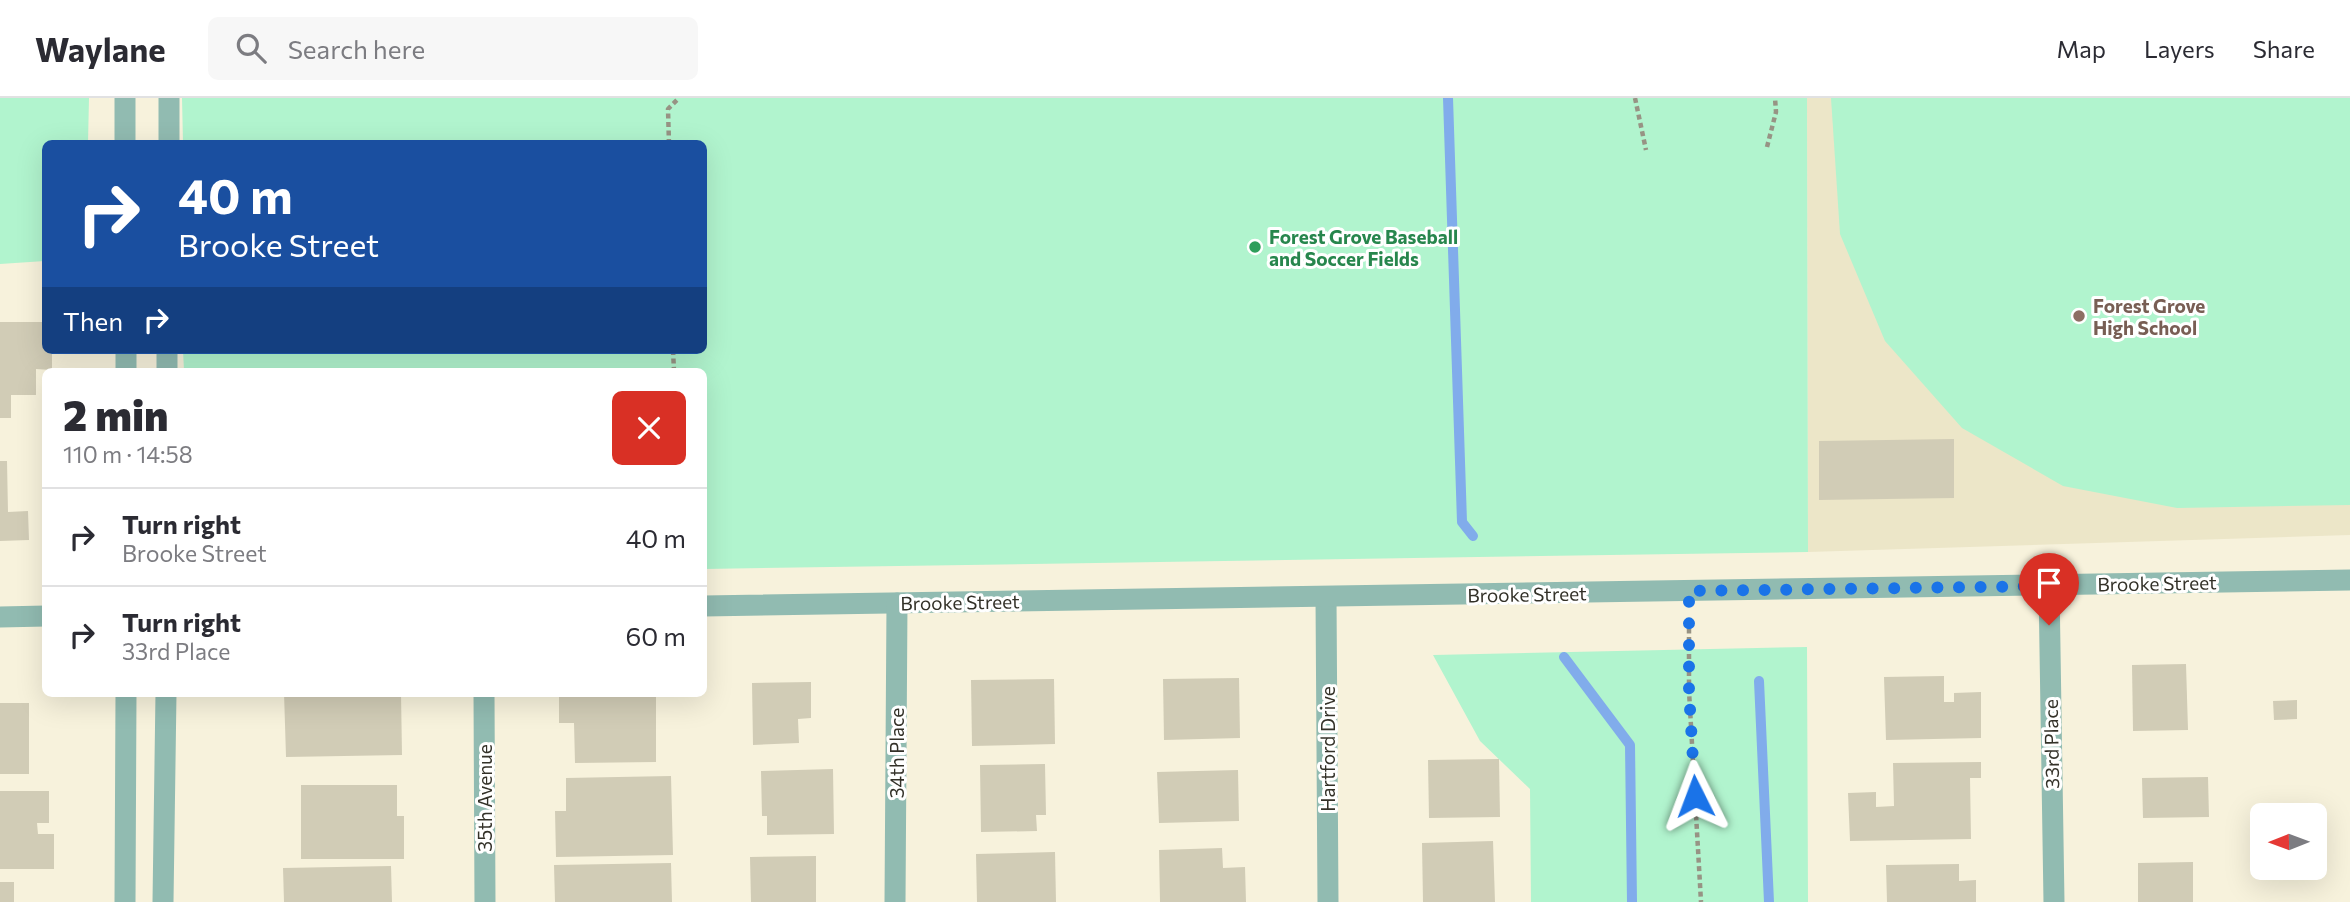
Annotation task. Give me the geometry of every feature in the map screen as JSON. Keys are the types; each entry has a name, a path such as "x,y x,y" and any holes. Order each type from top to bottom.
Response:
{"street":[{"path":"125,98 125,140"},
{"path":"169,98 169,140"},
{"name":"Brooke Street","path":"707,606 2350,580"},
{"name":"33rd Place","path":"2049,586 2054,902"},
{"name":"Hartford Drive","path":"1326,597 1328,902"},
{"name":"34th Place","path":"895,902 897,603"},
{"path":"0,617 42,616"},
{"path":"125,697 125,902"},
{"path":"163,902 166,697"},
{"name":"35th Avenue","path":"484,697 485,902"}],"path":[{"path":"669,140 668,109 679,98"},
{"path":"1635,98 1646,150"},
{"path":"1767,148 1776,112 1775,98"},
{"path":"1689,591 1689,691 1701,902"}],"shaded area":[{"name":"Forest Grove High School","path":"1807,98 2350,98 2350,535 1808,552"}],"green space":[{"path":"0,98 89,98 88,140 42,140 42,261 0,264"},
{"name":"Forest Grove Baseball and Soccer Fields","path":"182,98 1807,98 1808,552 707,569 707,368 184,368 183,354 707,354 707,140 183,140"},
{"name":"Forest Grove High School","path":"1831,98 2350,98 2350,505 2177,508 2063,486 1962,428 1885,341 1840,234"},
{"path":"1807,647 1808,902 1531,902 1530,789 1480,741 1433,655"}],"building":[{"path":"0,322 42,322 42,354 52,354 52,368 36,369 36,395 11,395 11,418 0,418"},
{"path":"1954,439 1954,498 1819,500 1819,441"},
{"path":"0,461 7,461 8,512 28,511 29,540 0,541"},
{"path":"2186,664 2188,730 2133,731 2132,665"},
{"path":"1944,676 1944,702 1954,702 1954,693 1981,692 1981,738 1886,740 1884,677"},
{"path":"1239,678 1240,738 1164,740 1163,679"},
{"path":"1054,679 1055,744 972,746 971,680"},
{"path":"811,682 811,718 798,719 799,743 753,745 752,683"},
{"path":"284,697 401,697 402,755 286,757"},
{"path":"559,697 656,697 656,762 575,763 574,723 559,723"},
{"path":"2297,700 2297,719 2274,720 2273,701"},
{"path":"0,703 29,703 29,774 0,774"},
{"path":"1499,759 1500,817 1429,818 1428,760"},
{"path":"1981,762 1981,778 1970,778 1971,839 1850,841 1848,793 1876,792 1876,807 1894,806 1893,763"},
{"path":"1045,764 1046,815 1036,815 1037,831 981,832 980,765"},
{"path":"833,769 834,834 767,835 767,816 762,816 761,771"},
{"path":"1238,770 1239,821 1159,823 1157,772"},
{"path":"671,776 673,855 556,857 555,811 566,811 566,778"},
{"path":"2208,777 2209,817 2143,818 2142,778"},
{"path":"301,785 397,785 397,816 404,816 404,859 301,859"},
{"path":"0,791 49,791 49,823 37,823 38,834 54,834 54,869 0,869"},
{"path":"1493,841 1495,902 1423,902 1422,843"},
{"path":"1222,848 1223,868 1245,867 1246,902 1160,902 1159,850"},
{"path":"1055,852 1056,902 977,902 976,854"},
{"path":"816,856 816,902 751,902 750,857"},
{"path":"2193,862 2193,902 2138,902 2138,863"},
{"path":"671,863 672,902 555,902 554,865"},
{"path":"1959,864 1959,881 1976,880 1976,902 1887,902 1886,865"},
{"path":"391,866 392,902 284,902 283,868"},
{"path":"0,882 14,882 14,902 0,902"}],"waterway":[{"path":"1448,98 1462,522 1473,536"},
{"path":"1564,657 1630,745 1632,902"},
{"path":"1759,681 1769,902"}],"place":[{"name":"Forest Grove Baseball and Soccer Fields","path":"1255,247"},
{"name":"Forest Grove High School","path":"2079,316"}],"route":[{"path":"1695,796 1689,691 1689,591 2049,586 2049,625"}]}
